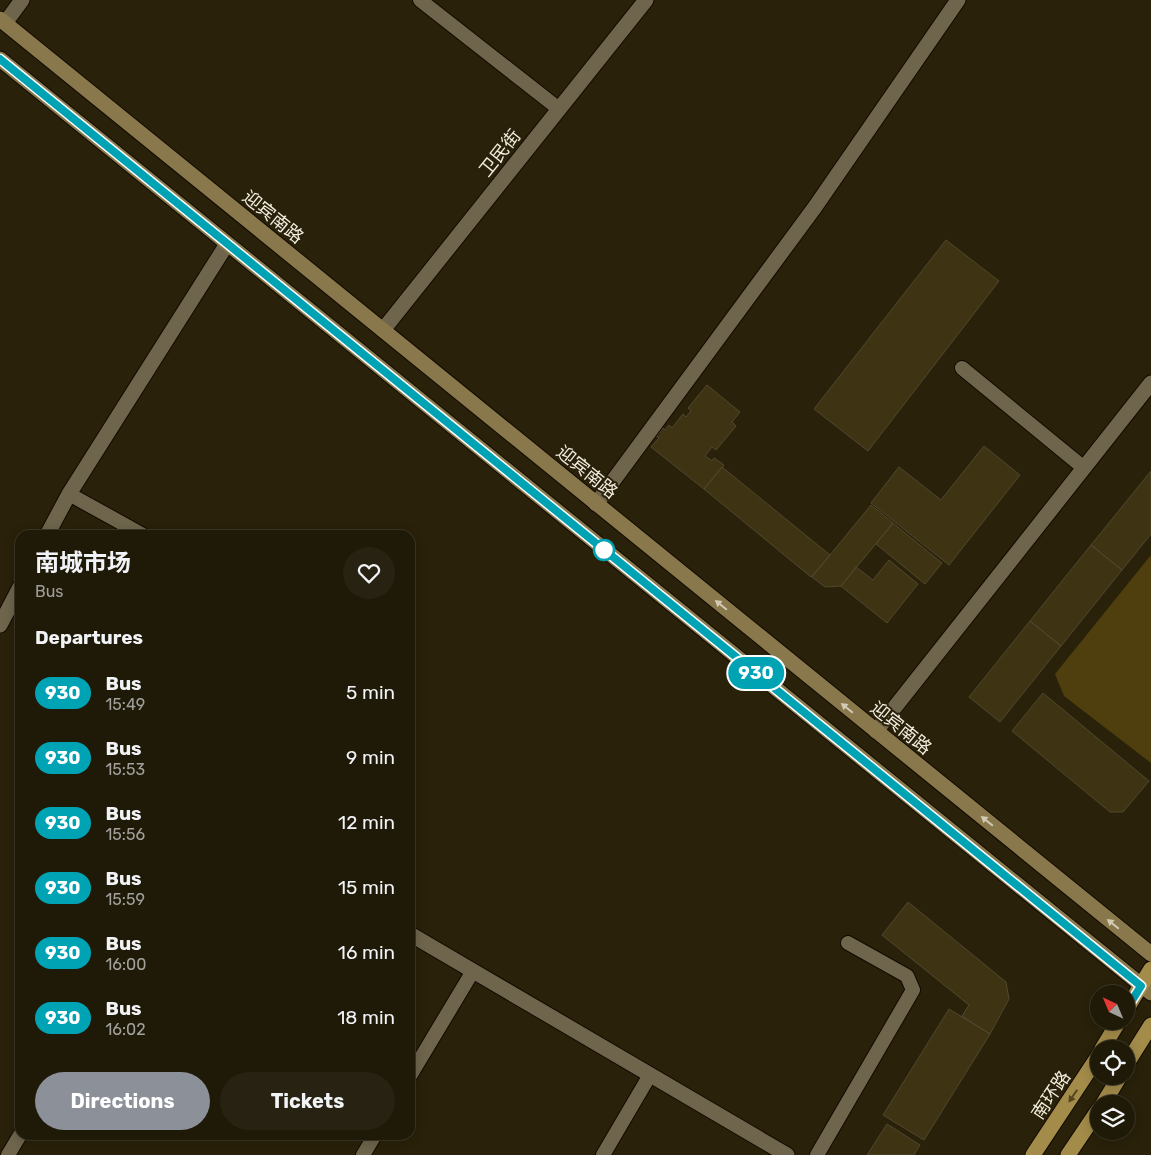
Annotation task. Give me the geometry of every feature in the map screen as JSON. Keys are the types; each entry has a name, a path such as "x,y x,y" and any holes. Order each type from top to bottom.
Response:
{"main road":[{"name":"迎宾南路","path":"2,21 1151,954"},
{"path":"0,59 1146,989"},
{"path":"1135,1001 1146,989 1151,969"},
{"path":"1135,1051 1151,1025"},
{"name":"南环路","path":"1033,1155 1090,1069"},
{"path":"1068,1155 1090,1122"}],"street":[{"path":"2,21 22,0"},
{"name":"卫民街","path":"383,330 646,0"},
{"path":"596,504 815,207 958,0"},
{"path":"50,530 69,494 227,244"},
{"path":"876,731 1151,383"},
{"path":"0,624 15,596"},
{"path":"415,937 786,1155"}],"lane":[{"path":"420,0 559,110"},
{"path":"962,368 1084,468"},
{"path":"69,494 134,530"},
{"path":"817,1155 914,990 907,976 848,943"},
{"path":"415,1068 473,971"},
{"path":"603,1155 650,1075"},
{"path":"8,1155 17,1140"},
{"path":"363,1155 371,1140"}],"shaded area":[{"path":"1151,555 1151,763 1064,696 1055,674"}],"building":[{"path":"946,240 999,281 868,451 814,409"},
{"path":"707,385 740,412 732,422 736,426 716,450 712,447 705,456 712,461 714,458 724,465 704,489 651,447 659,438 656,436 663,428 665,430 669,425 672,428 683,414 686,417 691,411 688,408"},
{"path":"984,446 1020,475 949,565 871,503 899,467 941,500"},
{"path":"722,467 830,555 811,577 704,489"},
{"path":"1151,471 1151,534 1122,570 1091,545"},
{"path":"871,505 893,523 841,586 825,587 812,577"},
{"path":"893,523 942,563 925,584 876,544"},
{"path":"1091,545 1122,570 1061,646 1030,621"},
{"path":"889,560 918,584 887,623 841,586 856,567 873,580"},
{"path":"1030,621 1061,646 1000,722 969,697"},
{"path":"1043,693 1149,781 1123,812 1110,812 1012,731"},
{"path":"908,902 1006,982 1009,999 990,1034 962,1016 969,1005 882,935"},
{"path":"949,1009 990,1034 924,1140 883,1115"},
{"path":"887,1124 920,1145 914,1155 867,1155"}],"bus line":[{"name":"930","path":"0,59 1141,986 1135,996"}]}
